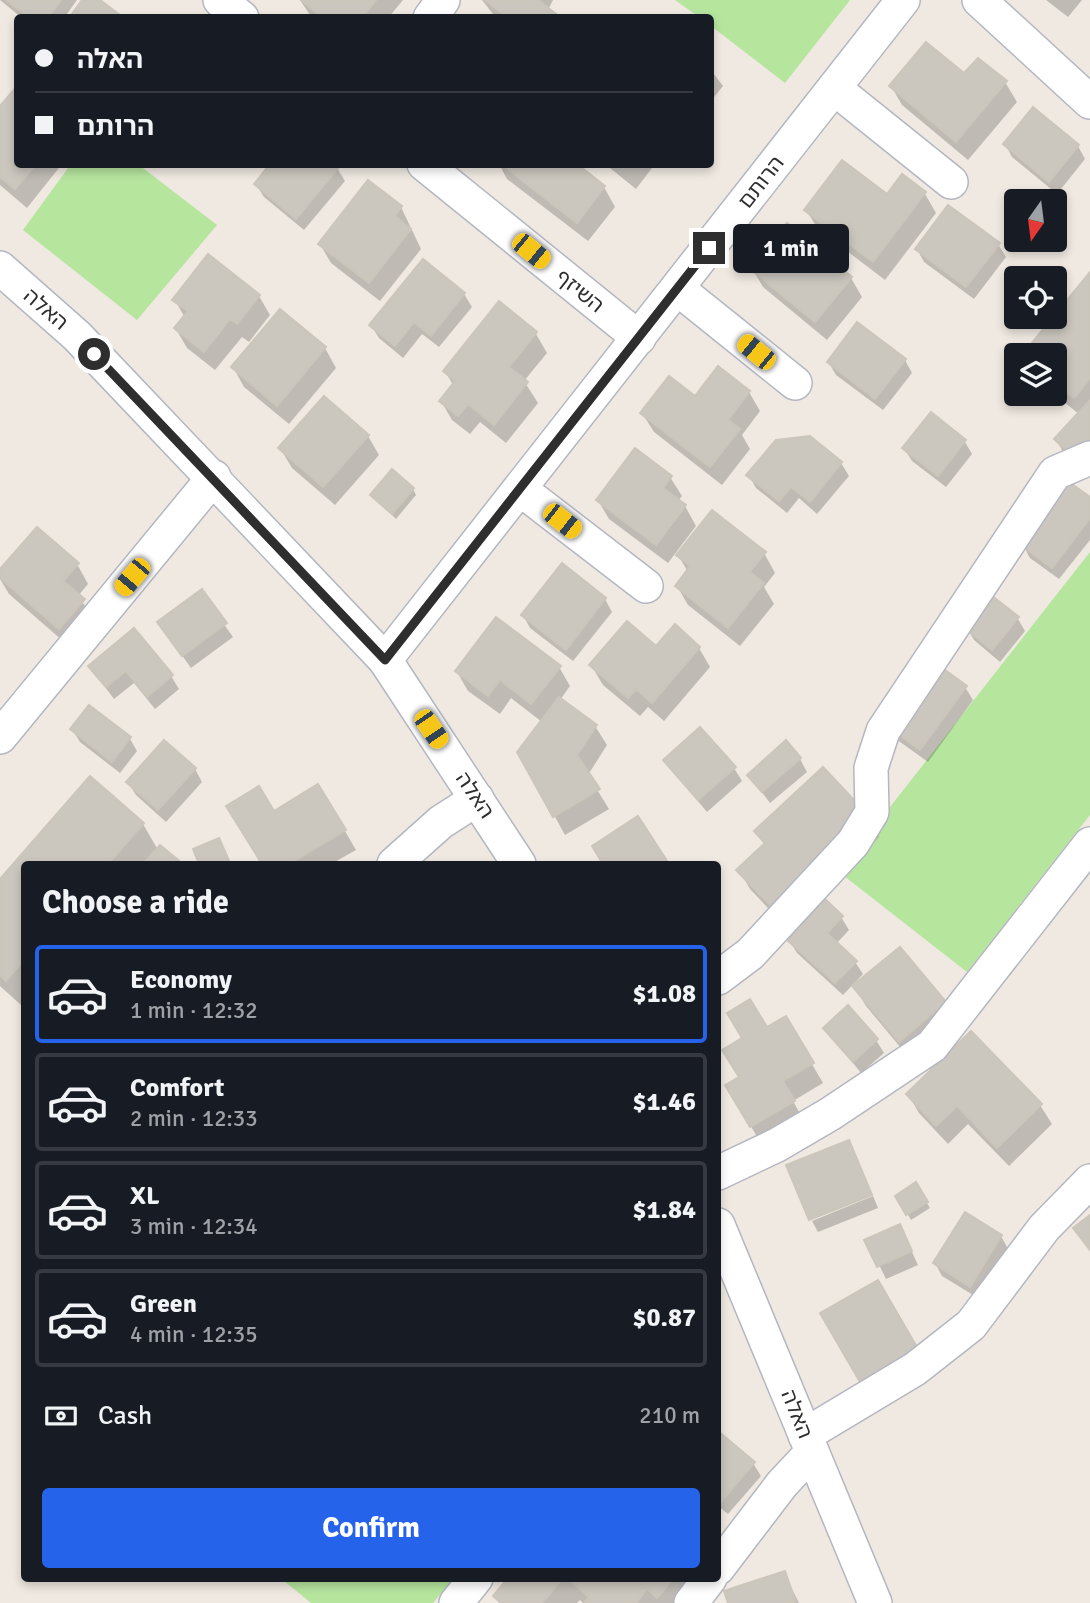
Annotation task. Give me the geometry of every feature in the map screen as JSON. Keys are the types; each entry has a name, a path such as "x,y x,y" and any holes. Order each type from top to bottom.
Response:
{"street":[{"path":"220,0 237,14"},
{"name":"הרותם","path":"385,660 903,0"},
{"path":"979,0 1022,43 1090,102"},
{"path":"834,88 951,182"},
{"name":"השיזף","path":"429,168 639,338"},
{"name":"האלה","path":"0,268 77,336 214,477 385,660 517,861"},
{"path":"678,289 795,383"},
{"path":"721,976 750,954 853,843 872,813 871,768 883,731 1055,474 1090,458"},
{"path":"0,737 214,477"},
{"path":"520,489 646,586"},
{"path":"397,861 441,822 477,799"},
{"path":"721,1172 798,1133 932,1046 1090,844"},
{"path":"721,1564 782,1484 809,1443 915,1370 971,1325 1044,1228 1090,1181"},
{"name":"האלה","path":"721,1244 724,1264 809,1443 874,1603"},
{"path":"456,1603 472,1582"},
{"path":"691,1603 707,1582"}],"green space":[{"path":"675,0 850,0 785,83 714,28 714,14 695,14"},
{"path":"68,168 143,168 217,225 137,320 23,230"},
{"path":"1090,552 1090,815 967,972 839,872"},
{"path":"285,1582 450,1582 433,1603 311,1603"}],"building":[{"path":"6,0 61,0 51,14 25,14"},
{"path":"82,0 100,0 119,14 72,14"},
{"path":"301,0 376,0 365,14 318,14"},
{"path":"485,0 538,0 556,14 503,14"},
{"path":"926,42 964,73 978,58 1007,81 956,142 889,86"},
{"path":"14,90 14,168 33,168 15,189 0,177 0,106"},
{"path":"1033,107 1079,145 1049,182 1003,144"},
{"path":"842,160 887,194 902,174 926,192 873,262 804,210"},
{"path":"267,168 338,168 296,219 254,184"},
{"path":"506,168 582,168 605,186 577,223"},
{"path":"368,180 402,206 395,216 411,229 369,283 318,244"},
{"path":"948,205 1000,243 966,287 915,249"},
{"path":"787,223 852,277 815,322 749,268"},
{"path":"208,254 260,295 237,324 230,319 204,352 174,328 188,311 172,300"},
{"path":"423,259 465,293 431,336 414,322 395,346 369,325"},
{"path":"1090,272 1090,378 1074,398 1067,392 1067,343 1032,343 1043,329 1067,329 1067,300"},
{"path":"499,301 537,332 509,367 528,382 494,425 468,404 458,416 439,401 455,381 443,371"},
{"path":"280,309 326,347 277,406 231,367"},
{"path":"857,322 906,359 875,399 827,362"},
{"path":"718,366 750,391 728,420 740,429 710,467 640,413 669,376 695,396"},
{"path":"324,396 369,435 323,487 278,448"},
{"path":"1090,400 1090,450 1079,462 1054,439"},
{"path":"931,412 966,440 938,476 902,448"},
{"path":"810,436 842,462 810,502 791,487 779,501 746,475 776,440"},
{"path":"635,448 672,476 663,488 686,505 656,545 596,500"},
{"path":"392,469 414,488 392,514 370,495"},
{"path":"1069,482 1090,497 1090,518 1052,568 1021,545"},
{"path":"712,510 766,552 750,572 764,583 728,628 675,586 690,566 676,555"},
{"path":"37,527 79,563 63,581 85,599 59,629 0,578 0,569"},
{"path":"562,563 606,598 566,650 521,615"},
{"path":"202,589 227,623 182,656 157,622"},
{"path":"991,595 1019,617 992,650 965,628"},
{"path":"496,617 561,666 531,704 500,680 488,696 455,671"},
{"path":"627,621 656,646 675,624 700,647 652,703 636,689 628,698 589,665"},
{"path":"134,628 173,675 147,697 126,671 106,687 88,666"},
{"path":"934,662 967,686 920,750 887,726"},
{"path":"559,697 597,725 577,755 600,789 553,817 517,752"},
{"path":"89,705 131,737 112,762 70,729"},
{"path":"700,727 736,767 698,800 663,760"},
{"path":"164,740 196,768 158,810 126,782"},
{"path":"786,740 801,758 762,792 747,775"},
{"path":"823,767 869,816 772,907 736,870 765,843 754,831"},
{"path":"90,776 144,823 111,861 21,861 21,964 6,981 0,975 0,879"},
{"path":"318,784 346,830 294,861 260,861 226,806 259,786 274,811"},
{"path":"638,816 667,861 601,861 592,846"},
{"path":"219,838 229,861 198,861 193,849"},
{"path":"160,845 180,861 146,861"},
{"path":"825,899 843,916 827,933 857,961 835,983 787,940"},
{"path":"900,947 946,1002 899,1042 852,986"},
{"path":"750,999 767,1027 786,1016 814,1063 783,1081 795,1101 750,1127 725,1085 739,1077 722,1050 742,1038 727,1013"},
{"path":"848,1005 878,1039 853,1062 823,1028"},
{"path":"971,1031 1042,1104 997,1148 957,1106 936,1126 906,1094"},
{"path":"849,1140 872,1195 809,1220 786,1165"},
{"path":"916,1182 928,1202 906,1215 895,1196"},
{"path":"965,1212 1002,1235 970,1287 933,1263"},
{"path":"1090,1215 1090,1250 1073,1228"},
{"path":"900,1224 912,1251 877,1267 864,1240"},
{"path":"878,1280 918,1349 860,1382 820,1313"},
{"path":"721,1434 755,1462 721,1502"},
{"path":"785,1571 796,1603 728,1603 724,1591"},
{"path":"505,1582 560,1582 542,1603 501,1603 493,1596"},
{"path":"572,1582 671,1582 657,1598 647,1589 636,1603 584,1603 589,1597"}],"route":[{"path":"94,354 224,487 385,660 709,248"}]}
